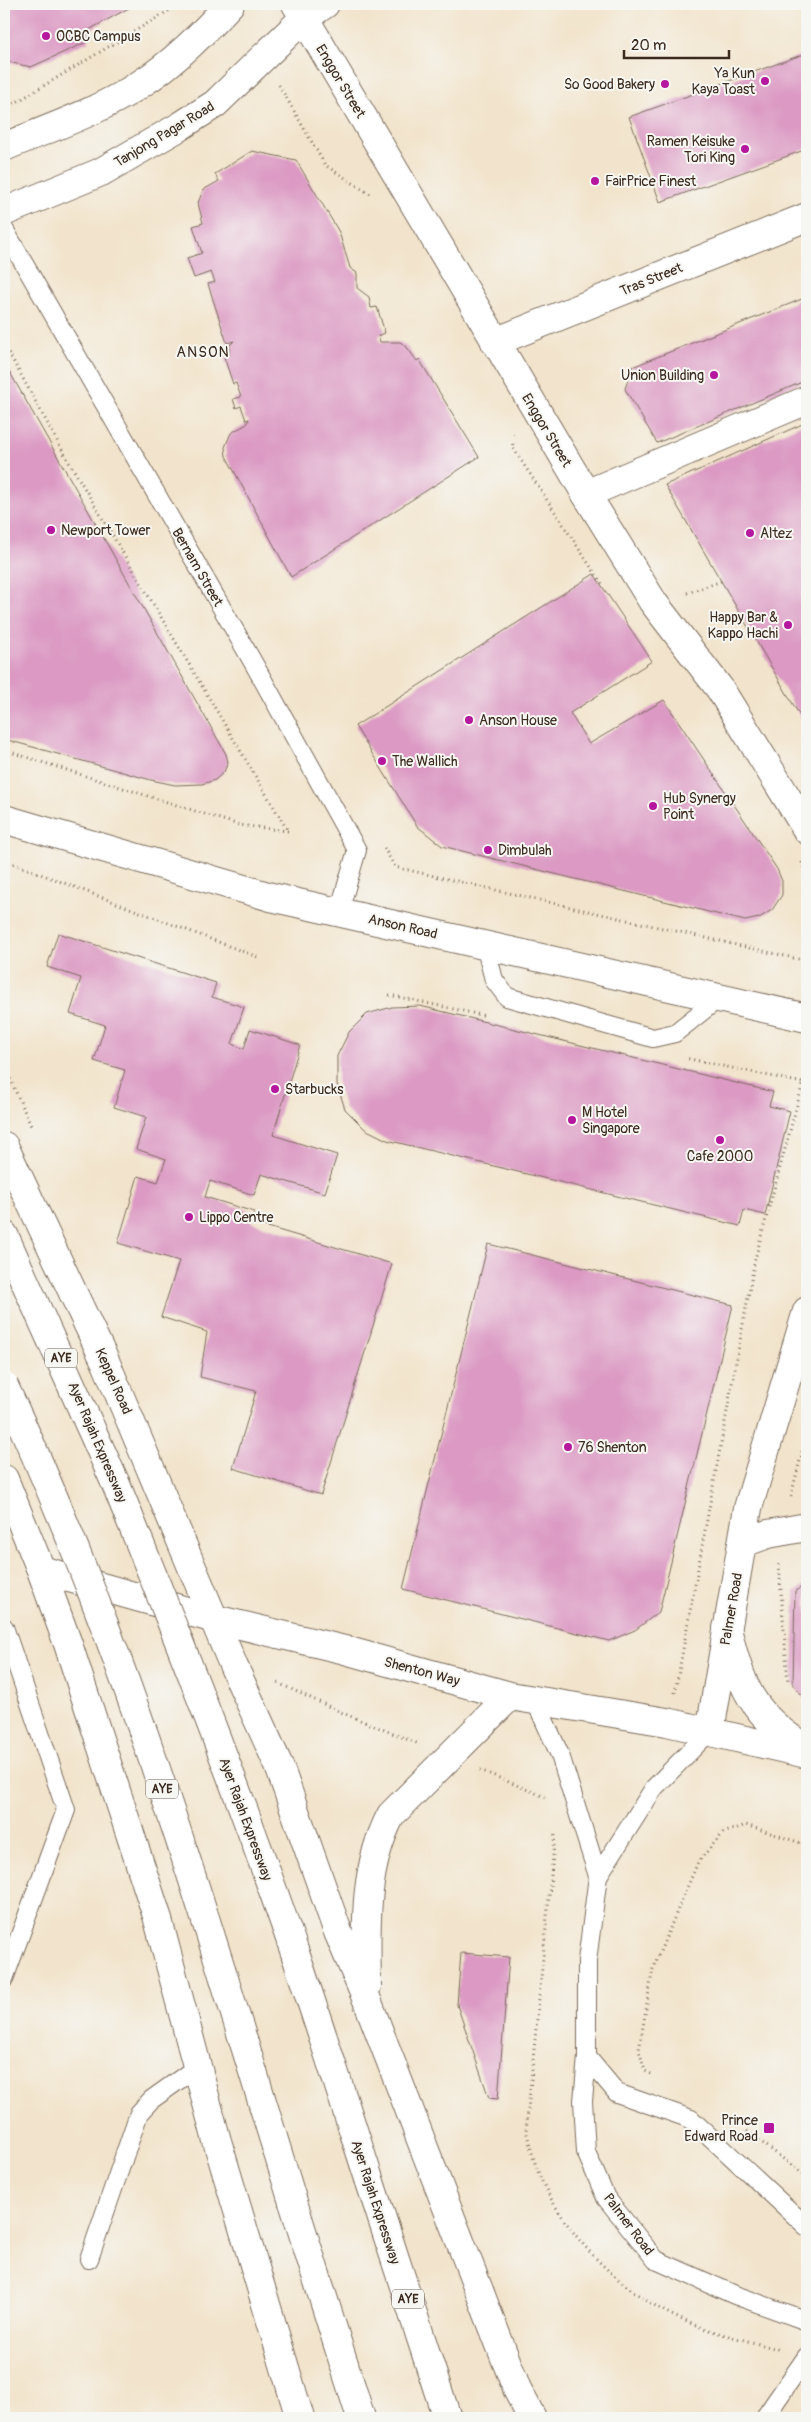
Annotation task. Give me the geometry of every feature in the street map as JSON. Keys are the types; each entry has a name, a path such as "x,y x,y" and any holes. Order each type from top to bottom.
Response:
{"main road":[{"path":"4,147 102,105 139,86 169,64 230,4"},
{"name":"Tanjong Pagar Road","path":"4,212 101,172 215,104 308,9"},
{"name":"Enggor Street","path":"308,9 495,342 586,494 653,602 720,689 807,830"},
{"name":"Tras Street","path":"495,342 807,217"},
{"path":"586,494 807,400"},
{"name":"Anson Road","path":"4,819 271,897 807,1018"},
{"name":"Keppel Road","path":"4,1146 106,1363 234,1667 279,1766 338,1932 367,2000 516,2389 532,2418"},
{"name":"Ayer Rajah Expressway","path":"4,1235 116,1482 183,1649 234,1785 299,1966 447,2418"},
{"name":"Palmer Road","path":"710,1731 748,1508 807,1311"},
{"name":"AYE","path":"4,1386 68,1533 169,1810 361,2418"},
{"path":"4,1479 41,1570 68,1644 156,1916 217,2141 300,2418"},
{"path":"743,1543 768,1534 807,1527"},
{"name":"Shenton Way","path":"41,1570 214,1619 345,1650 523,1698 667,1722 807,1754"},
{"path":"727,1628 741,1680 769,1723 807,1748"},
{"path":"367,2000 366,1917 373,1863 379,1838 391,1815 449,1756 523,1698"}],"lane":[{"name":"Bernam Street","path":"4,229 254,664 357,850 339,912"},
{"path":"484,945 494,980 507,998 654,1038 675,1033 720,998"},
{"path":"4,1627 66,1810 4,1980"},
{"name":"Palmer Road","path":"523,1698 560,1755 598,1876 587,1962 587,2058 583,2101 586,2152 606,2198 656,2260 735,2296 807,2321"},
{"name":"Palmer Road","path":"598,1876 654,1788 710,1731"},
{"path":"587,2058 617,2093 691,2119 807,2228"},
{"path":"90,2259 139,2113 151,2100 197,2067"},
{"path":"767,2414 807,2356"}],"path":[{"path":"4,110 180,4"},
{"path":"278,83 325,165 377,198"},
{"path":"4,344 66,457 288,832 238,825 4,750"},
{"path":"512,429 513,448 594,575 606,589"},
{"path":"380,841 395,867 807,961"},
{"path":"4,860 260,958"},
{"path":"802,860 807,878"},
{"path":"667,1722 674,1696 755,1259 803,1083"},
{"path":"234,1667 264,1676 345,1714 550,1799"},
{"path":"654,2075 645,2071 639,2050 653,1968 698,1862 723,1833 746,1825 807,1844"},
{"path":"745,2130 807,2177"}],"building":[{"name":"OCBC Campus","path":"4,4 136,4 87,31 89,41 31,67 4,61"},
{"path":"807,53 807,149 660,202 629,117"},
{"path":"252,151 296,160 339,232 350,268 357,273 357,288 369,297 371,308 377,307 385,333 378,336 380,342 400,342 406,346 417,361 419,359 479,457 291,577 226,456 225,447 231,433 247,424 249,419 246,420 241,406 236,408 233,399 241,397 236,383 233,384 224,357 229,356 230,345 234,341 227,343 208,284 215,282 211,272 194,278 187,258 202,253 193,226 203,223 198,203 203,190 219,181 215,174"},
{"name":"Union Building","path":"807,297 807,380 657,443 625,389 632,367"},
{"name":"Newport Tower","path":"4,362 226,754 228,762 224,772 215,780 202,784 175,785 4,739"},
{"name":"Altez","path":"807,422 807,728 665,485"},
{"path":"594,574 652,661 570,713 589,744 664,700 777,869 782,881 782,895 772,910 759,918 745,921 442,846 417,826 355,726"},
{"name":"Lippo Centre","path":"58,933 216,983 212,997 244,1007 232,1044 244,1049 250,1029 300,1045 273,1135 337,1155 325,1193 261,1174 254,1195 210,1181 205,1197 254,1212 251,1222 392,1264 321,1495 233,1468 256,1391 200,1377 207,1332 161,1317 179,1261 118,1243 138,1176 158,1182 166,1159 136,1149 146,1117 114,1107 125,1070 94,1061 105,1025 70,1014 81,978 47,967"},
{"name":"M Hotel Singapore","path":"420,1006 773,1092 769,1106 790,1111 765,1215 744,1210 740,1226 387,1140 365,1129 345,1109 337,1084 337,1056 349,1032 367,1014 392,1007"},
{"name":"76 Shenton","path":"488,1244 733,1305 659,1612 635,1630 609,1641 403,1589"},
{"path":"807,1584 807,1702 793,1684 795,1591"},
{"path":"461,1953 509,1957 498,2099 489,2098 457,2005"}],"place":[{"name":"OCBC Campus","path":"46,36"},
{"name":"Ya Kun Kaya Toast","path":"765,81"},
{"name":"So Good Bakery","path":"665,84"},
{"name":"Ramen Keisuke Tori King","path":"745,149"},
{"name":"FairPrice Finest","path":"595,181"},
{"name":"Union Building","path":"714,375"},
{"name":"Newport Tower","path":"51,530"},
{"name":"Altez","path":"750,533"},
{"name":"Happy Bar & Kappo Hachi","path":"788,625"},
{"name":"Anson House","path":"469,720"},
{"name":"The Wallich","path":"382,761"},
{"name":"Hub Synergy Point","path":"653,806"},
{"name":"Dimbulah","path":"488,850"},
{"name":"Starbucks","path":"275,1089"},
{"name":"M Hotel Singapore","path":"572,1120"},
{"name":"Cafe 2000","path":"720,1140"},
{"name":"Lippo Centre","path":"189,1217"},
{"name":"76 Shenton","path":"568,1447"},
{"name":"Prince Edward Road","path":"769,2128"}],"district":[{"name":"ANSON","path":"203,352"}]}
